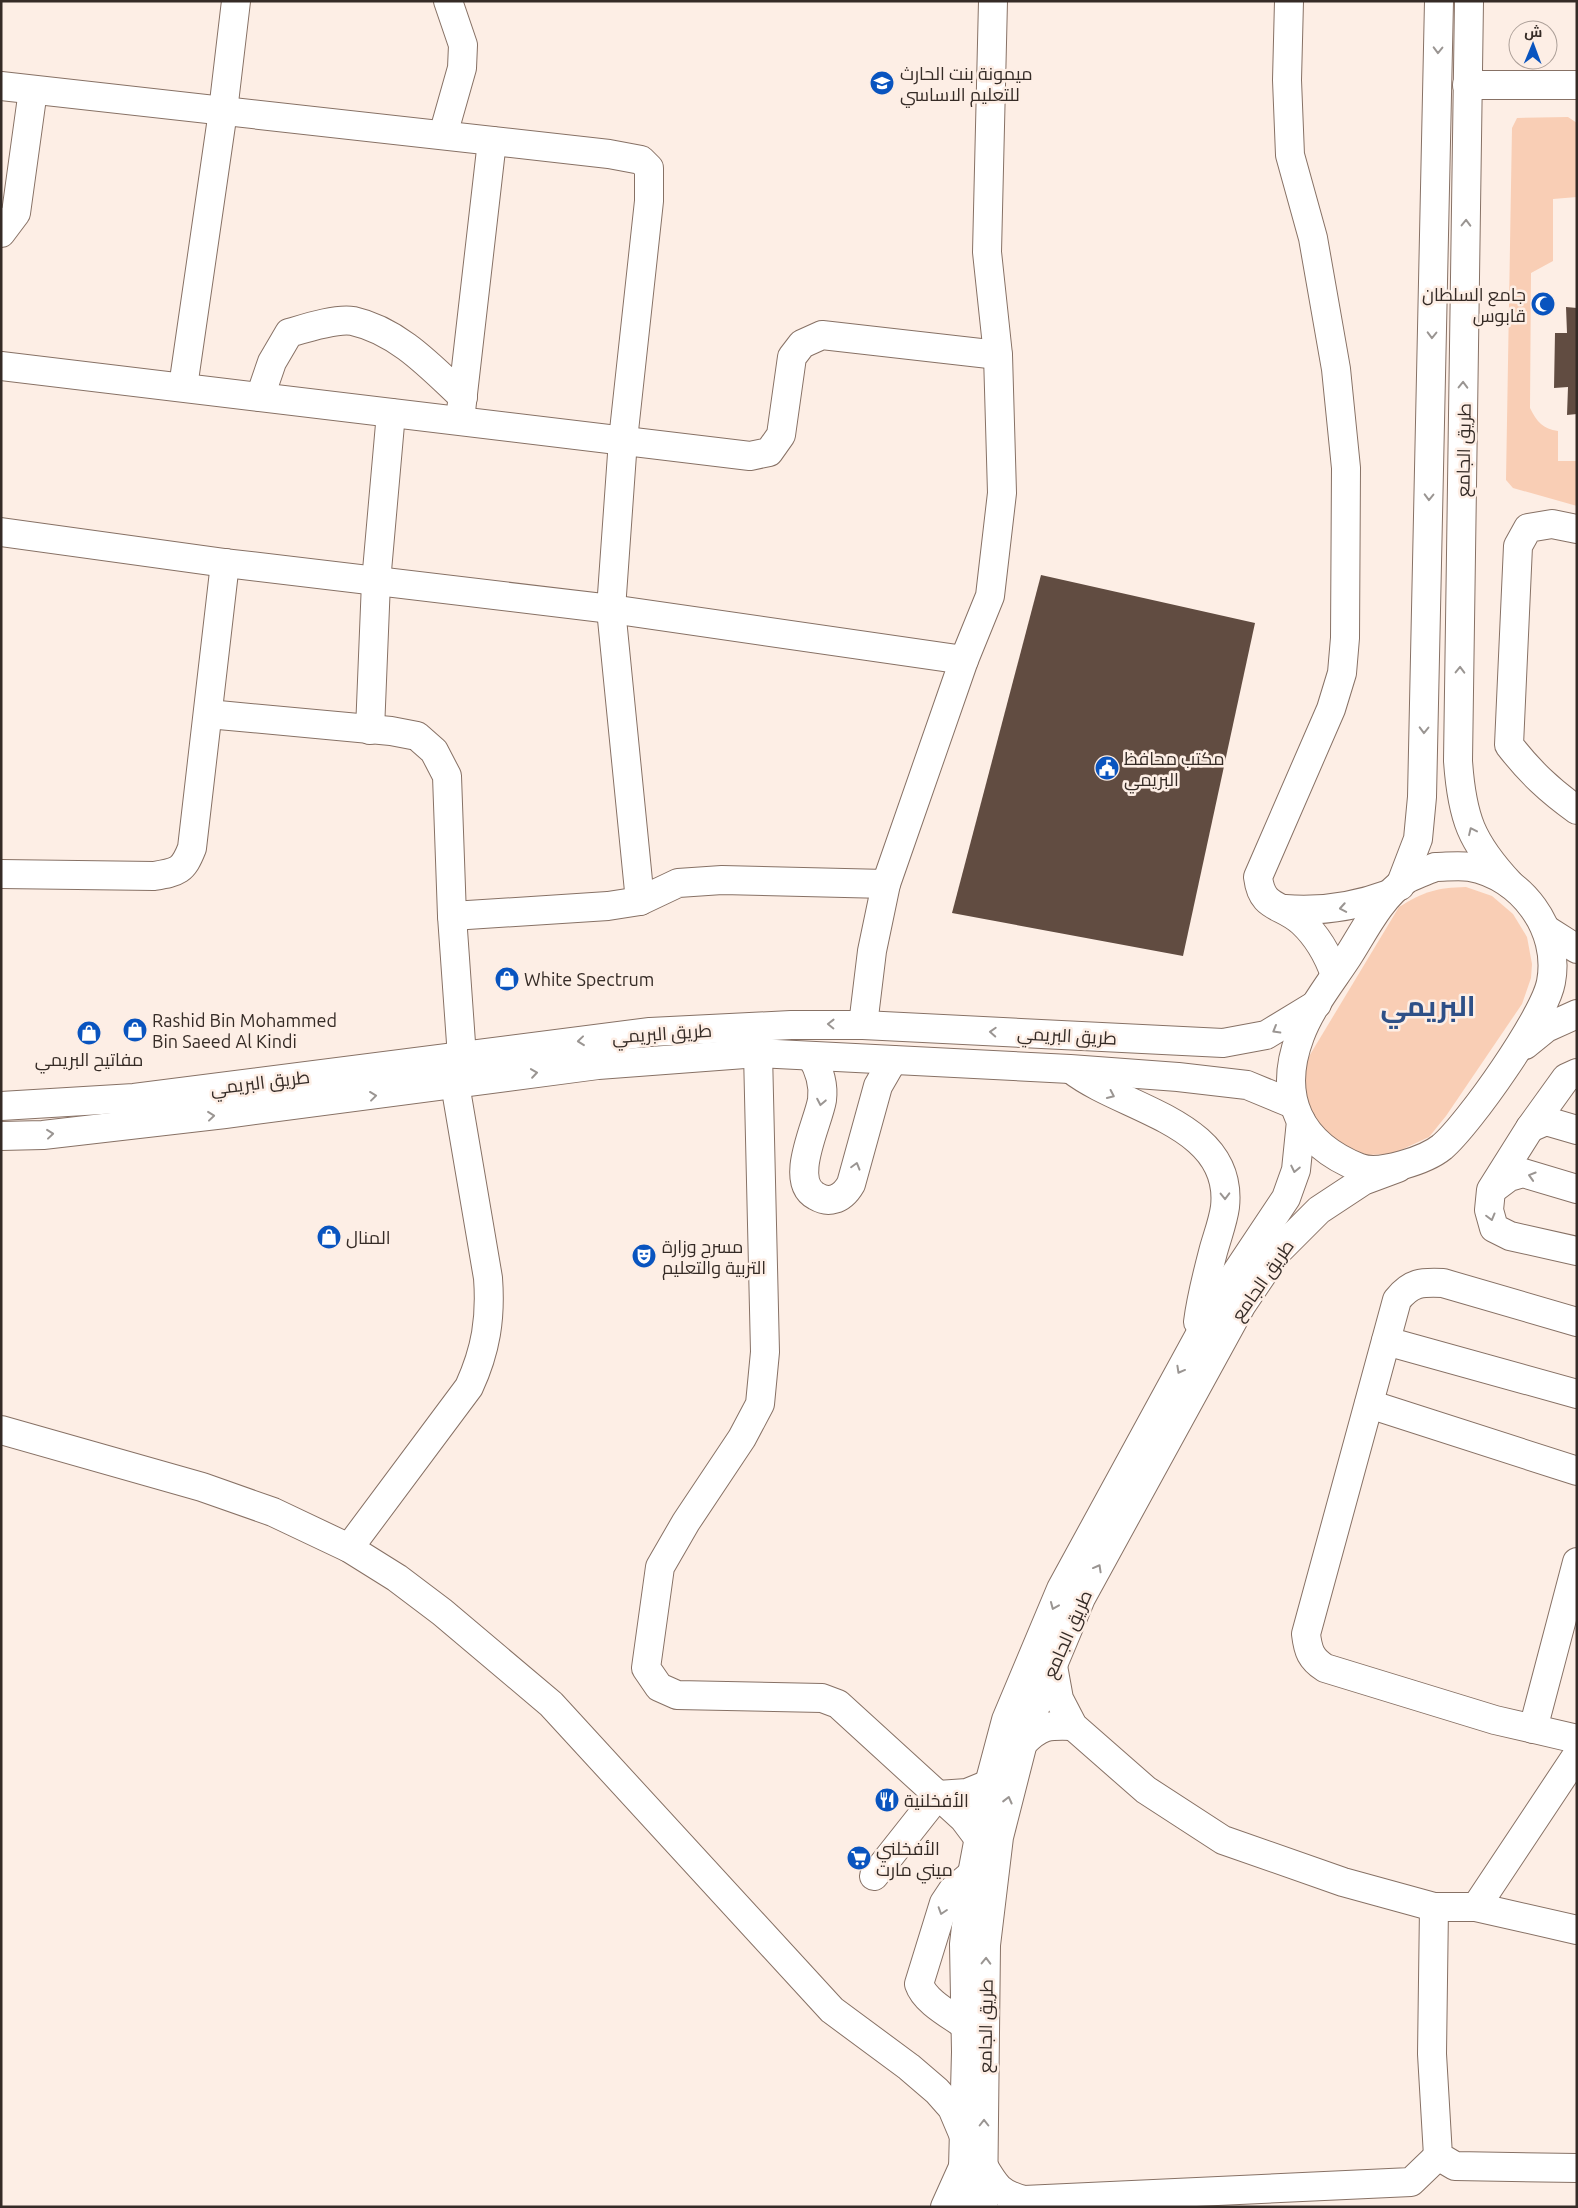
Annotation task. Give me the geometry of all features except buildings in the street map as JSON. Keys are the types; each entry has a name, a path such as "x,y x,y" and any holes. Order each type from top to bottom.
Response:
{"street":[{"path":"184,387 223,111 236,1"},
{"path":"443,135 462,68 463,45 448,1"},
{"path":"863,1025 872,951 886,884 964,660 990,596 1002,493 998,355 987,252 993,1"},
{"path":"1289,1 1287,80 1290,155 1313,238 1336,369 1346,468 1345,638 1342,673 1331,709 1261,865 1258,877 1260,892 1268,902 1285,909 1302,922 1316,937 1328,955 1335,975"},
{"name":"طريق الجامع","path":"983,2207 963,2134 966,2039 964,1944 972,1874 988,1784 1006,1720 1061,1589 1222,1294 1286,1198 1296,1170 1297,1112 1292,1075 1300,1036 1335,975 1395,890 1418,839 1422,797 1439,1"},
{"name":"طريق الجامع","path":"1469,1 1458,761 1461,797 1469,829 1487,860 1510,884"},
{"path":"1468,85 1577,85"},
{"path":"1,86 609,154 641,160 649,168 649,201 623,440 611,609 640,901"},
{"path":"1,233 16,213 33,90"},
{"path":"462,408 492,141"},
{"path":"260,397 272,362 289,333 313,326 352,321 387,334 422,360 462,408"},
{"path":"1,366 391,413 462,408 623,440 750,456 769,452 781,435 792,357 802,344 822,335 998,355"},
{"path":"370,730 376,582 391,413"},
{"path":"1577,529 1552,524 1528,528 1518,546 1509,745 1524,765 1548,789 1577,810"},
{"path":"1,532 225,563 611,609 964,660"},
{"path":"1,874 154,876 172,873 186,865 192,848 225,563"},
{"path":"208,714 417,736 434,751 447,776 452,916 462,1057"},
{"path":"1285,909 1312,911 1364,904 1395,890 1408,879 1435,867 1469,867 1502,878 1510,884 1529,900 1546,930 1577,949"},
{"path":"452,916 608,906 640,901 678,883 687,882 722,880 886,884"},
{"name":"طريق الجامع","path":"962,2207 973,2166 986,1946 999,1837 1023,1743 1082,1598 1241,1306 1278,1251 1318,1210 1343,1192 1363,1181 1398,1168 1440,1148 1463,1124 1510,1057 1540,1013 1551,982 1553,963 1546,930"},
{"name":"طريق البريمي","path":"1,1106 134,1098 650,1032 806,1024 863,1025 1223,1043 1266,1035 1317,1004"},
{"path":"1510,1057 1546,1028 1577,1014"},
{"path":"758,1053 766,1352 760,1404 742,1438 686,1522 660,1567 646,1668 659,1687 677,1695 822,1698 838,1704 964,1819 979,1839"},
{"name":"طريق البريمي","path":"1,1136 43,1134 225,1114 598,1065 758,1053 1070,1069 1247,1085 1297,1112"},
{"path":"811,1056 820,1077 822,1099 803,1176 808,1190 827,1200 842,1196 851,1184 878,1086 893,1060"},
{"path":"1070,1069 1103,1091 1188,1132 1205,1146 1215,1160 1222,1175 1225,1208 1204,1283 1197,1339"},
{"path":"1577,1073 1566,1078 1530,1128 1491,1190 1489,1210 1494,1228 1510,1236 1577,1251"},
{"path":"349,1548 469,1387 480,1361 488,1334 490,1306 488,1278 455,1084"},
{"path":"1297,1112 1309,1136 1334,1155 1362,1169 1398,1168"},
{"path":"1530,1128 1546,1121 1577,1130"},
{"path":"1491,1190 1509,1177 1523,1173 1577,1189"},
{"path":"1577,1322 1443,1283 1424,1282 1406,1288 1397,1300 1306,1634 1308,1649 1314,1661 1325,1668 1495,1720 1577,1739"},
{"path":"1386,1341 1577,1394"},
{"path":"1369,1404 1577,1471"},
{"path":"1,1430 202,1487 273,1512 349,1548 397,1578 442,1612 551,1704 832,2010 909,2067 952,2108 963,2134"},
{"path":"1533,1729 1577,1562"},
{"path":"1053,1666 1059,1699 1073,1726 1146,1790 1223,1840 1342,1882 1434,1908 1476,1907 1577,1930"},
{"path":"1023,1743 1036,1730 1050,1725 1073,1726"},
{"path":"1476,1907 1577,1755"},
{"path":"874,1876 938,1795 967,1793 988,1784"},
{"path":"909,2067 935,2079 949,2076 966,2039 922,1991 919,1984 944,1903 952,1891 972,1874"},
{"path":"945,2207 973,2166 994,2185 1020,2204 1192,2190 1411,2182 1438,2156 1432,2054 1434,1908"},
{"path":"1438,2156 1455,2166 1577,2168"},
{"path":"1192,2190 1216,2207"}],"shaded area":[{"name":"جامع السلطان قابوس","path":"1568,117 1577,123 1577,197 1553,199 1553,261 1531,273 1530,408 1541,424 1548,429 1558,431 1558,461 1577,461 1577,506 1513,488 1506,480 1512,128 1517,118"},
{"path":"1466,887 1492,896 1513,914 1527,937 1532,964 1531,978 1522,1004 1446,1116 1429,1137 1392,1154 1365,1155 1339,1145 1318,1128 1301,1094 1302,1068 1399,907 1431,891"}],"place":[{"name":"ميمونة بنت الحارث للتعليم الاساسي","path":"882,83"},
{"name":"جامع السلطان قابوس","path":"1543,304"},
{"name":"مكتب محافظ البريمي","path":"1107,768"},
{"name":"White Spectrum","path":"507,979"},
{"name":"Rashid Bin Mohammed Bin Saeed Al Kindi","path":"135,1030"},
{"name":"مفاتيح البريمي","path":"89,1033"},
{"name":"المنال","path":"329,1237"},
{"name":"مسرح وزارة التربية والتعليم","path":"644,1256"},
{"name":"الأفخلنية","path":"887,1800"},
{"name":"الأفخلني ميني مارت","path":"859,1858"}],"district":[{"name":"البريمي","path":"1428,1005"}]}
